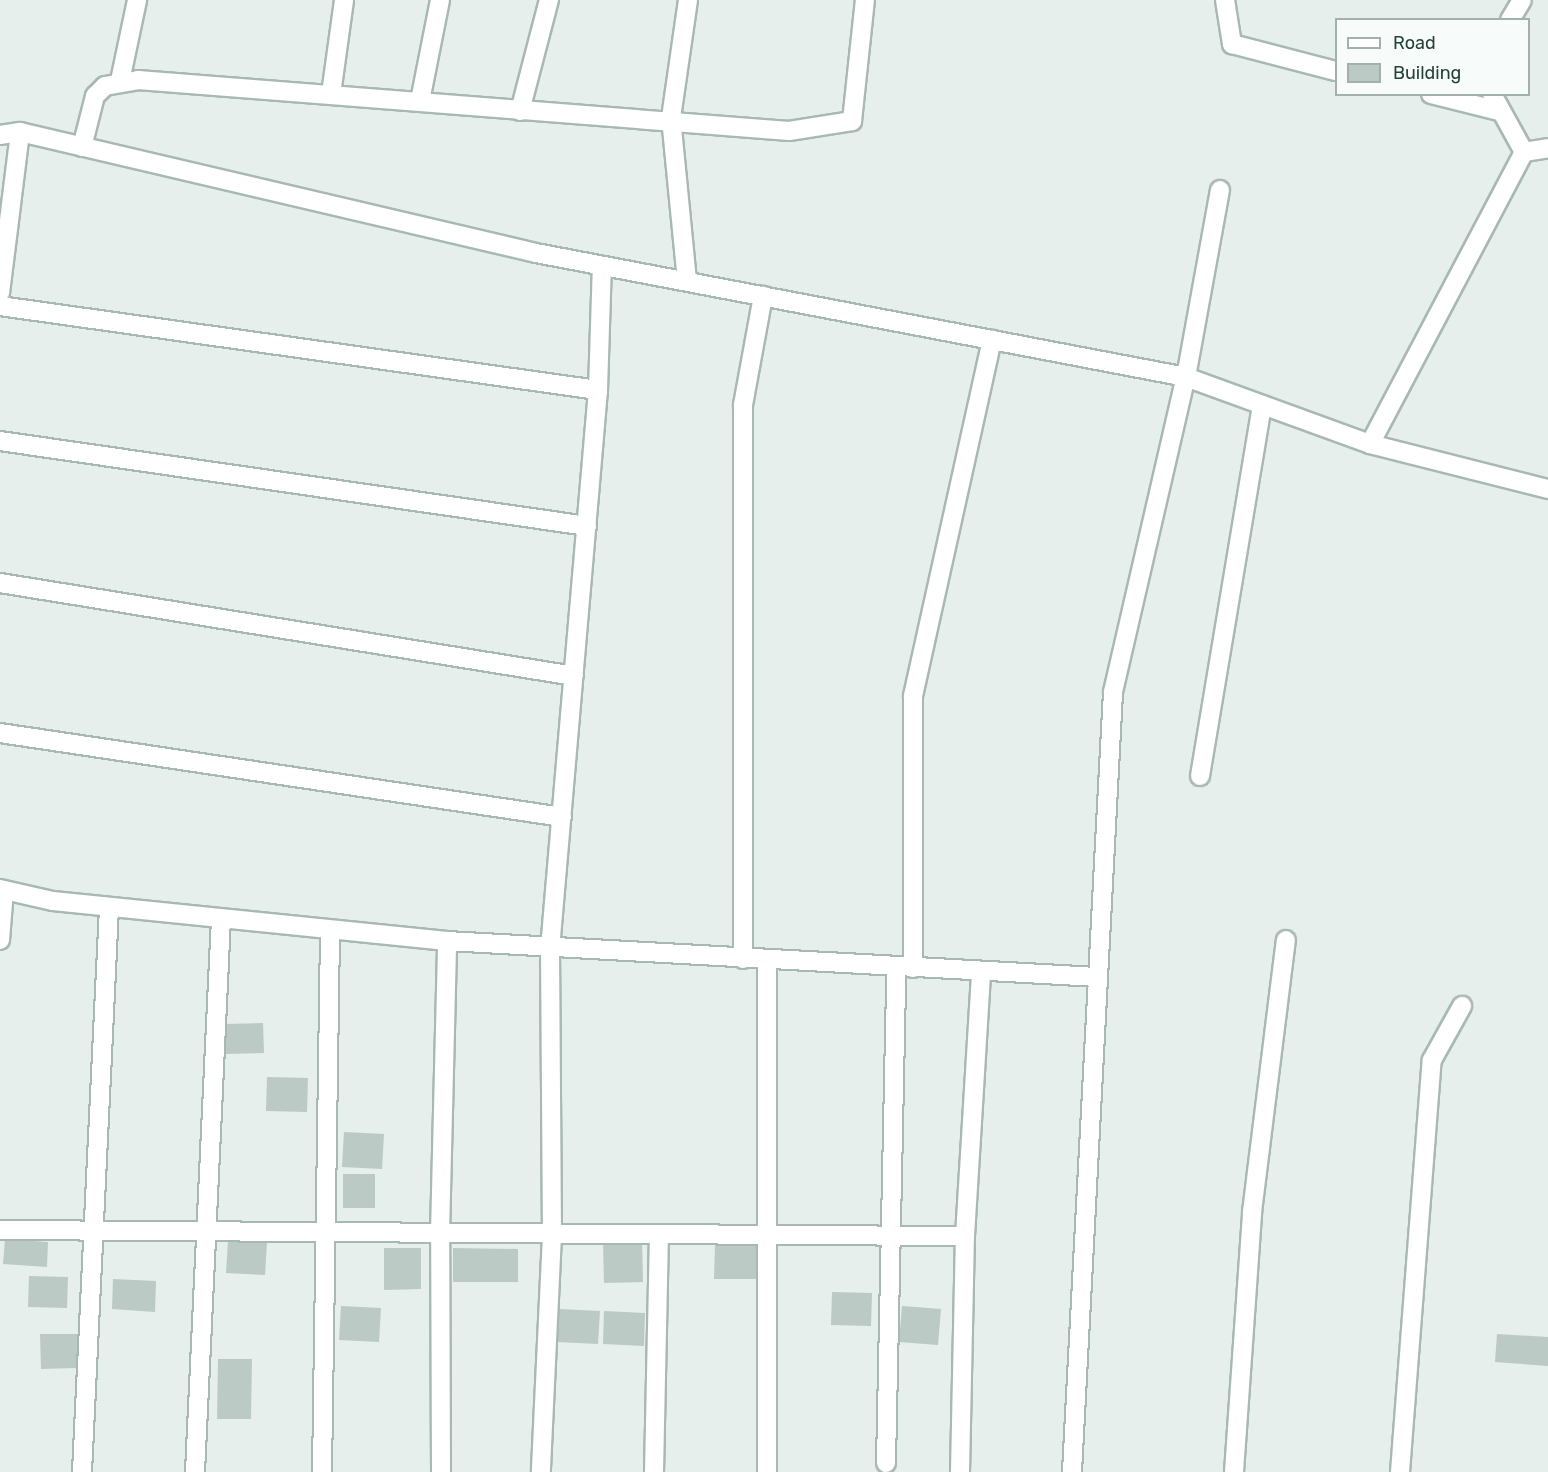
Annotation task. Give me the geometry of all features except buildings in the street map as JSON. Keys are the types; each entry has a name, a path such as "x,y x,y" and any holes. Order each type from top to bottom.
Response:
{"street":[{"path":"120,81 137,0"},
{"path":"331,94 344,0"},
{"path":"420,101 440,0"},
{"path":"520,111 549,0"},
{"path":"687,281 671,118 688,0"},
{"path":"82,147 94,96 120,81 331,94 520,111 671,118 789,130 852,121 865,0"},
{"path":"1225,0 1232,44 1335,71"},
{"path":"1511,18 1522,0"},
{"path":"1445,96 1495,103 1524,152"},
{"path":"0,293 20,132"},
{"path":"0,135 20,132 602,266 1186,377 1370,444 1548,489"},
{"path":"1524,152 1548,148"},
{"path":"1370,444 1524,152"},
{"path":"1072,1472 1113,692 1186,377 1220,190"},
{"path":"541,1472 552,1235 550,949 598,390 602,266"},
{"path":"743,959 743,405 763,296"},
{"path":"0,306 598,390"},
{"path":"885,1463 890,1238 904,967 913,696 992,340"},
{"path":"1200,776 1262,405"},
{"path":"0,441 587,526"},
{"path":"0,583 574,676"},
{"path":"0,733 562,816"},
{"path":"0,940 2,889 109,907 447,941 550,949 1097,977"},
{"path":"82,1472 96,1231 109,907"},
{"path":"195,1472 220,919"},
{"path":"322,1472 328,1233 330,931"},
{"path":"1234,1472 1252,1212 1286,940"},
{"path":"441,1472 440,1234 447,941"},
{"path":"767,960 767,1472"},
{"path":"960,1472 965,1236 981,971"},
{"path":"1400,1472 1432,1060 1462,1006"},
{"path":"0,1230 890,1238 965,1236"},
{"path":"654,1472 659,1236"}]}
